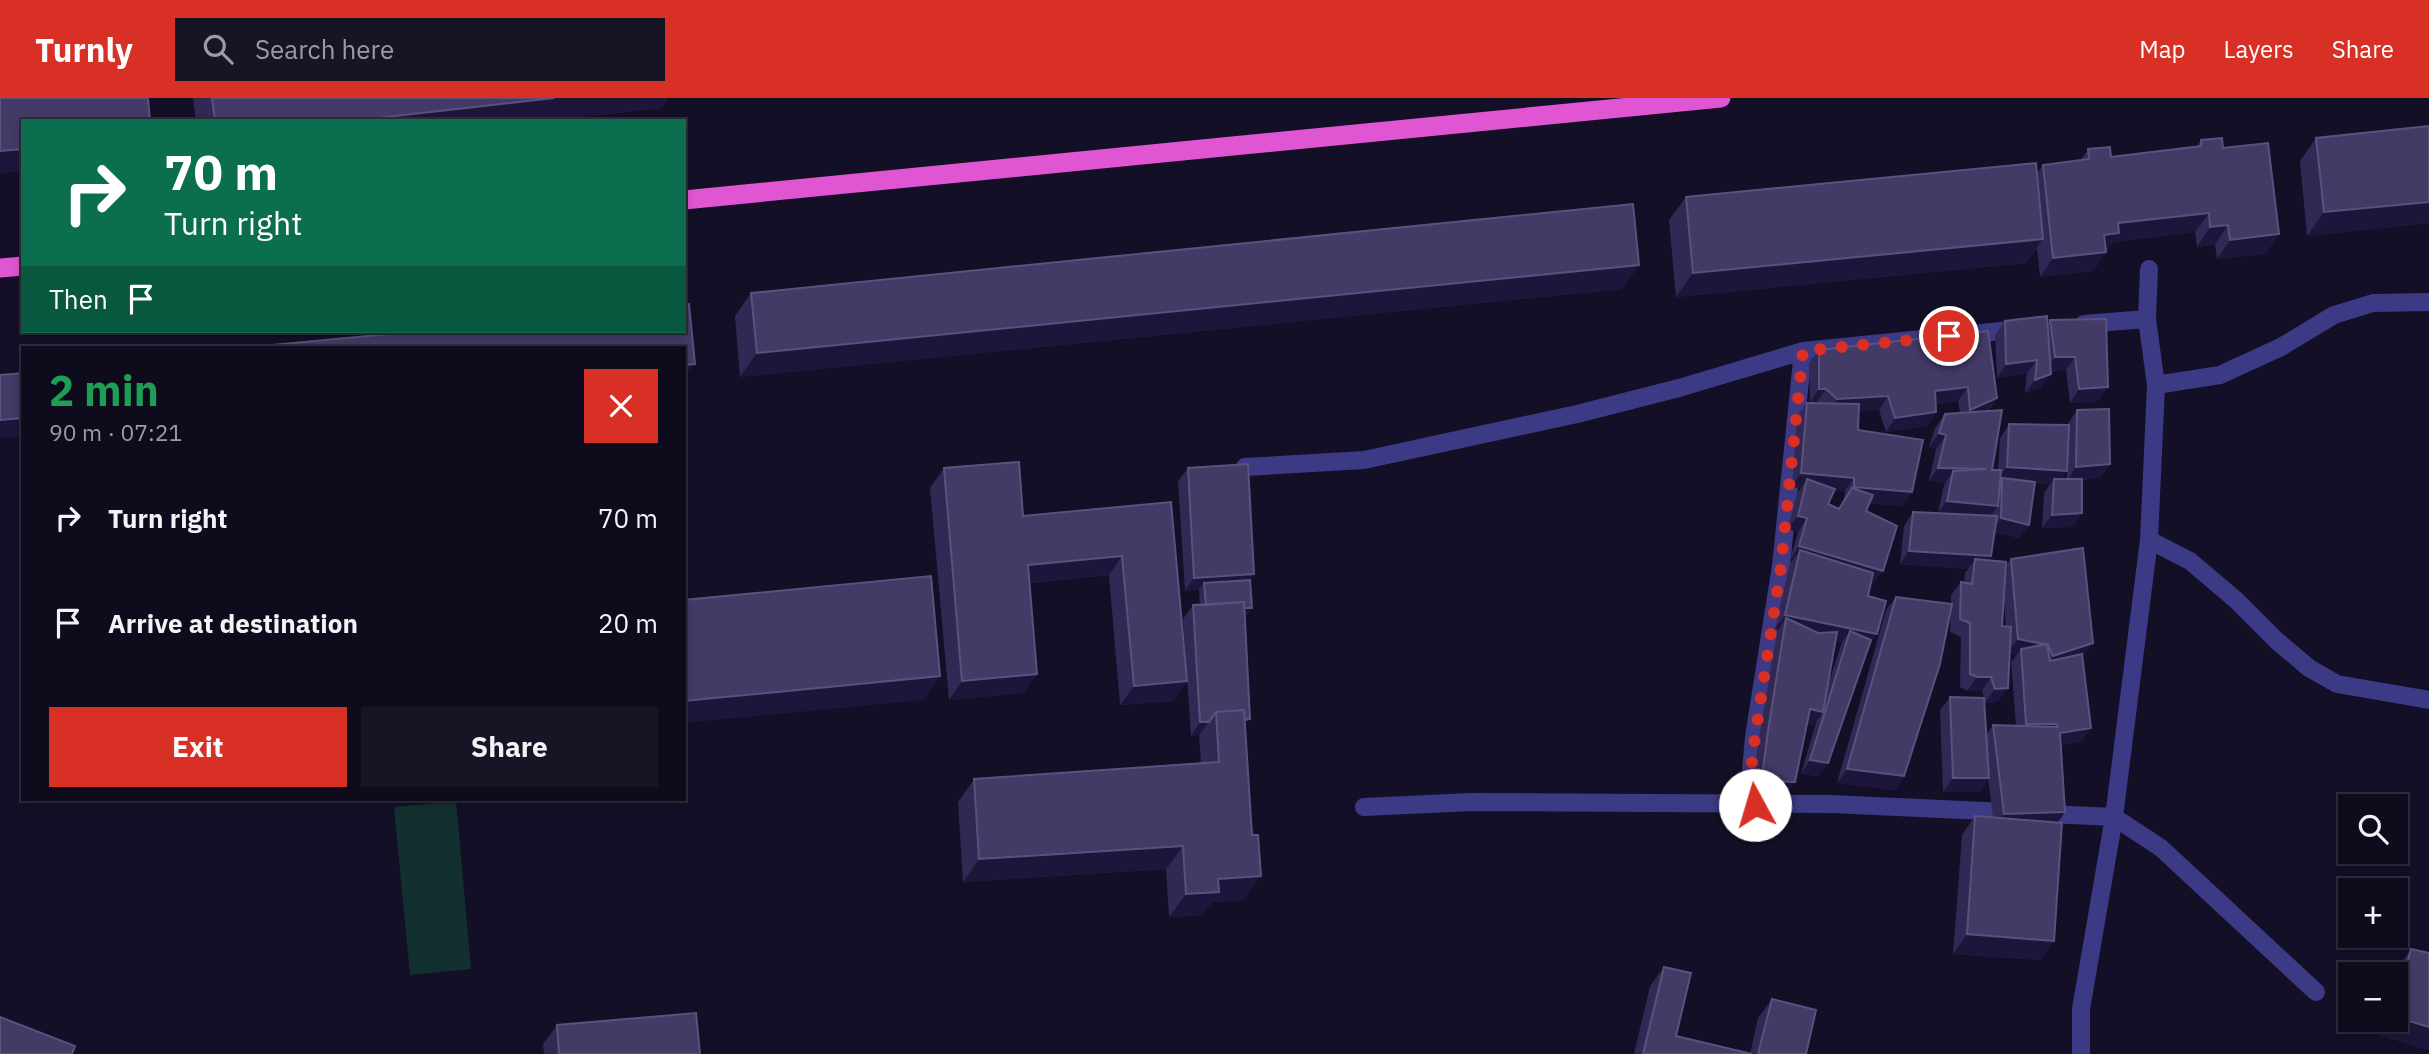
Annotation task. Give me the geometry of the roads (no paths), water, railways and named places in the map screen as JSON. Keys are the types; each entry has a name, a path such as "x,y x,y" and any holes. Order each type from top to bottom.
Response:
{"highway":[{"path":"686,200 1721,98"},
{"path":"0,268 21,266"}],"street":[{"path":"2081,1054 2081,1009 2114,817 2149,540 2155,386 2147,319 2150,269"},
{"path":"2155,386 2220,375 2281,347 2334,315 2373,303 2429,302"},
{"path":"2067,325 2147,319"},
{"path":"1245,467 1364,460 1577,414 1679,388 1803,351 2040,328"},
{"path":"1755,805 1750,780 1781,566 1803,351"},
{"path":"2149,540 2190,561 2309,668 2337,684 2429,700"},
{"path":"1364,807 1472,802 1912,807 2114,817 2161,848 2316,992"}]}
